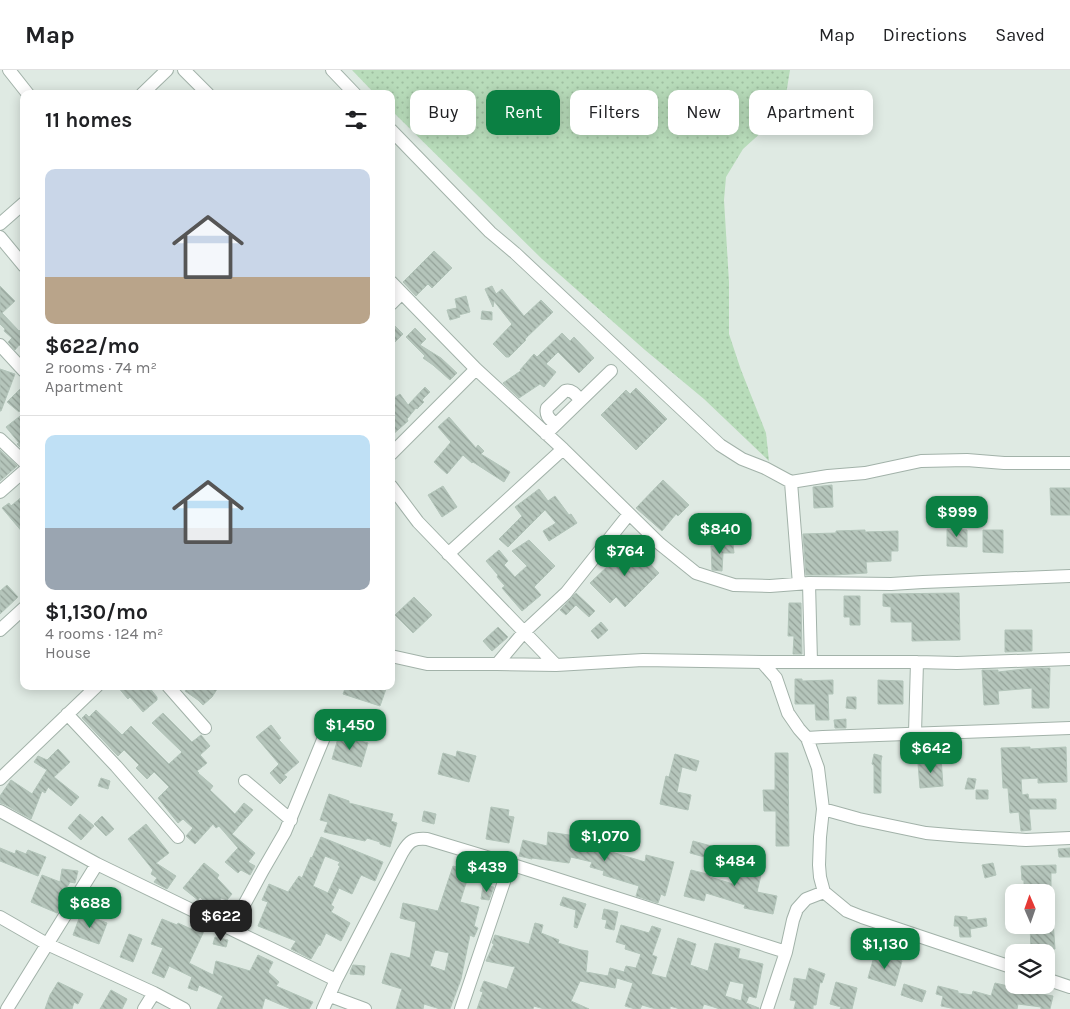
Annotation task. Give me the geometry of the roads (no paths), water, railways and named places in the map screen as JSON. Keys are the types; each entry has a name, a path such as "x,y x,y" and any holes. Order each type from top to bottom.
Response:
{"street":[{"path":"9,70 25,90"},
{"path":"146,90 167,70"},
{"path":"184,70 204,90"},
{"path":"332,70 352,90"},
{"path":"395,134 490,232 515,253 720,445 742,460 765,468 791,482 865,473 921,461 966,460 1004,463 1070,463"},
{"path":"0,224 20,206"},
{"path":"0,237 20,261"},
{"path":"395,286 476,369 550,429"},
{"path":"395,300 402,293"},
{"path":"0,346 20,367"},
{"path":"395,450 476,369"},
{"path":"611,371 580,400 572,391 568,390 547,408 546,415 550,429 563,449 660,544 696,573 734,585 770,586 891,584 1070,576"},
{"path":"0,439 20,458"},
{"path":"448,554 563,449"},
{"path":"0,492 20,474"},
{"path":"791,482 804,584 811,662"},
{"path":"395,491 418,522 556,665"},
{"path":"497,664 524,632 566,593 629,514"},
{"path":"0,630 20,612"},
{"path":"395,657 427,664 556,665 643,660 957,663 1070,659"},
{"path":"762,662 776,678 788,713 807,738 818,768 823,809 819,865 824,892 847,911 1005,965"},
{"path":"915,733 917,662"},
{"path":"0,779 93,690"},
{"path":"172,690 205,728"},
{"path":"67,714 116,766 178,838"},
{"path":"231,928 286,832 332,718"},
{"path":"807,738 1070,728"},
{"path":"245,781 291,820"},
{"path":"823,809 859,819 926,833 1026,840 1070,838"},
{"path":"0,811 97,864 336,980"},
{"path":"323,1009 336,980 407,844 416,838 427,838 786,952"},
{"path":"7,1009 97,864"},
{"path":"460,1009 510,864"},
{"path":"767,1009 786,952 792,920 797,909 806,900 824,892"},
{"path":"2,920 47,944 154,993 184,1009"},
{"path":"1055,982 1070,987"},
{"path":"144,1009 154,993"},
{"path":"330,996 365,1009"}]}
